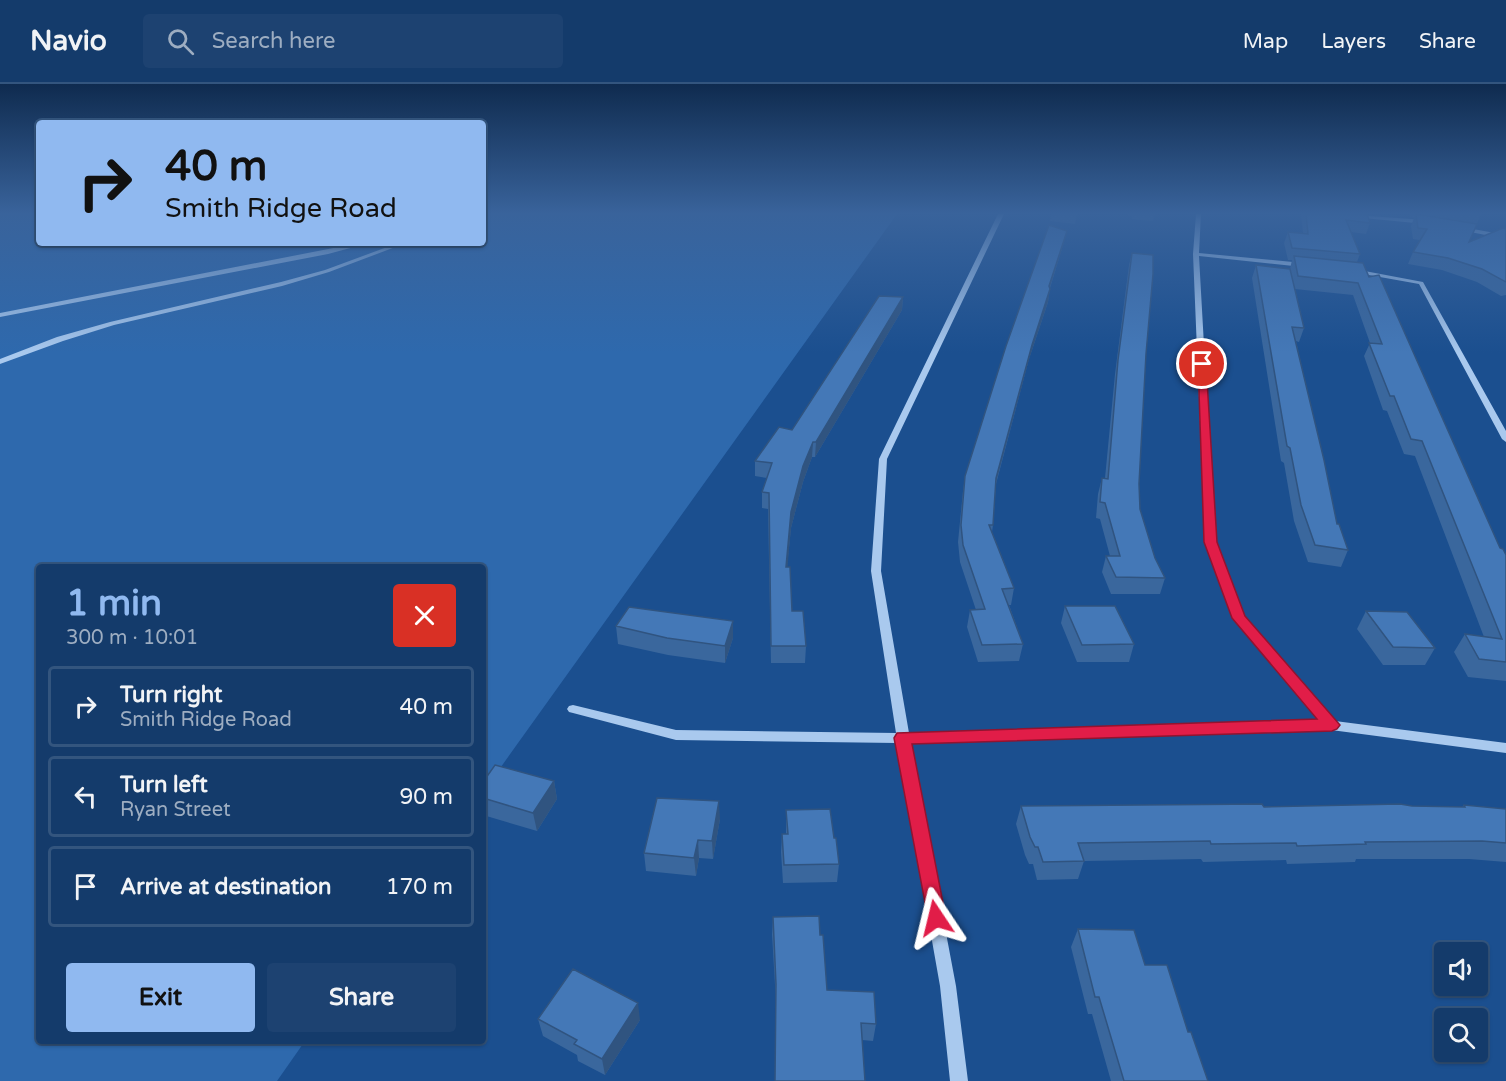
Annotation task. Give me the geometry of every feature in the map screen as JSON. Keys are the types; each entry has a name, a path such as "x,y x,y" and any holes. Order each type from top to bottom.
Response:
{"street":[{"path":"0,315 284,261"},
{"path":"0,362 101,326 282,284 355,261"},
{"path":"959,1081 948,986 903,738 876,571 883,459 979,261"},
{"path":"1196,261 1210,542 1239,618 1332,725"},
{"path":"1257,261 1309,266"},
{"path":"1343,270 1377,273 1421,282 1506,439"},
{"path":"573,710 676,735 903,738 1332,725 1506,748"}],"shaded area":[{"path":"0,261 864,261 486,788 486,564 36,564 36,1044 303,1044 277,1081 0,1081"}],"building":[{"path":"1036,261 1057,261 996,478 993,525 989,525 1014,588 1002,589 1023,644 982,645 970,610 985,609 963,545 961,525 965,476 1006,346"},
{"path":"1131,261 1153,261 1139,484 1140,509 1155,558 1165,578 1116,577 1106,556 1120,556 1105,503 1100,502 1102,478 1108,479 1118,360"},
{"path":"1295,261 1363,263 1369,277 1379,275 1500,548 1506,555 1506,662 1479,659 1465,634 1502,639 1422,441 1411,439 1394,396 1390,396 1369,343 1382,344 1358,283 1298,276"},
{"path":"1456,261 1506,261 1506,282 1482,269"},
{"path":"1256,265 1290,269 1304,328 1292,327 1337,524 1339,524 1348,550 1315,545 1301,505 1290,448 1287,446"},
{"path":"879,296 903,297 816,442 813,442 803,466 791,512 786,567 790,567 792,611 803,611 806,646 771,646 769,493 762,492 772,463 755,461 779,427 792,430"},
{"path":"1065,606 1115,606 1134,644 1082,645"},
{"path":"629,607 733,621 725,646 667,638 616,626"},
{"path":"1366,611 1407,612 1435,648 1393,647"},
{"path":"495,765 554,781 533,813 486,799 486,778"},
{"path":"657,798 719,801 712,841 698,840 694,858 644,853"},
{"path":"1262,804 1264,807 1400,804 1465,807 1464,805 1506,809 1506,843 1482,841 1365,842 1366,844 1297,846 1296,843 1211,844 1210,841 1078,843 1084,861 1043,862 1038,847 1035,847 1030,837 1021,806"},
{"path":"830,809 839,864 784,865 782,834 788,834 786,810"},
{"path":"819,916 820,935 823,935 827,990 874,992 876,1024 861,1023 865,1081 775,1081 776,984 773,917"},
{"path":"1078,929 1134,930 1145,965 1167,965 1188,1032 1191,1032 1208,1081 1124,1081 1099,997 1095,997"},
{"path":"573,969 638,1003 602,1059 574,1044 577,1040 538,1019"}],"route":[{"path":"936,918 903,738 1332,725 1239,618 1210,542 1202,364"}]}
